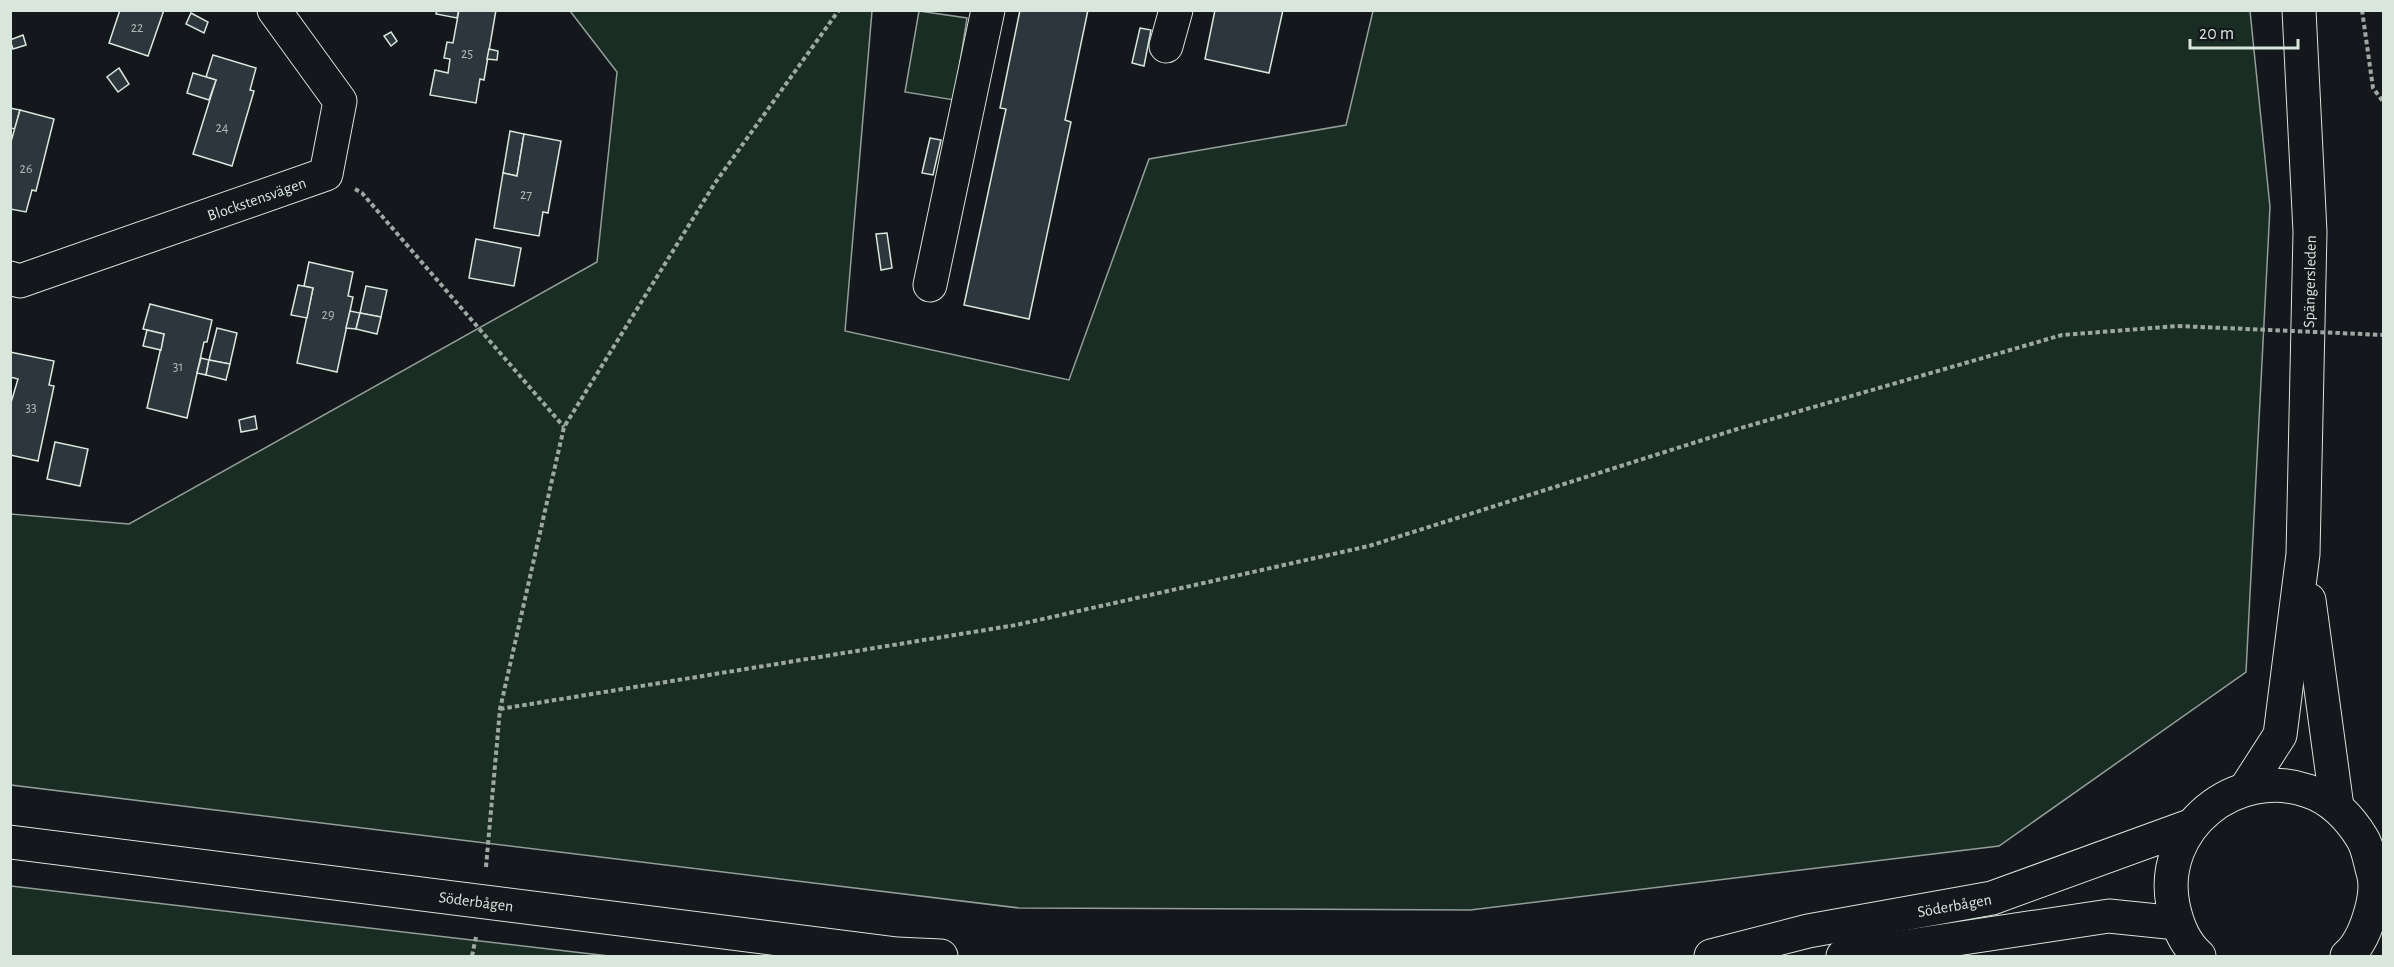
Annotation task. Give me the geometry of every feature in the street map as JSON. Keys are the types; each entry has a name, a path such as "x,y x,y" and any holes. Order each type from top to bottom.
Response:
{"street":[{"name":"Blockstensvägen","path":"10,278 20,281 326,174 340,101 274,10"},
{"path":"930,285 988,10"},
{"path":"1166,46 1176,10"},
{"name":"Spängersleden","path":"2246,788 2280,735 2303,554 2310,232 2299,10"},
{"name":"Spängersleden","path":"2303,554 2337,807"},
{"path":"2190,946 2170,890 2175,856 2190,826 2215,802 2246,788 2278,784 2309,791 2337,807 2374,843 2375,878 2370,919 2349,955"},
{"name":"Söderbågen","path":"1703,957 1808,930 1992,898 2190,826"},
{"name":"Söderbågen","path":"10,842 897,954 941,957"},
{"name":"Söderbågen","path":"1843,957 2109,916 2190,946"},
{"path":"2349,955 2384,938"},
{"name":"Söderbågen","path":"1711,956 1726,957"}],"path":[{"path":"486,871 500,709 564,427 715,183 839,10"},
{"path":"2362,10 2373,88 2384,103"},
{"path":"326,174 362,193 564,427"},
{"path":"500,709 1016,625 1369,546 1734,430 2061,335 2178,326 2384,335"},
{"path":"472,957 477,933"}],"green space":[{"path":"570,11 872,11 845,331 1069,380 1149,159 1346,125 1373,11 2250,11 2270,207 2246,672 1999,846 1470,910 1019,908 11,785 11,514 129,524 597,262 617,72"},
{"path":"919,11 967,18 954,100 905,92"},
{"path":"11,886 609,956 11,956"}],"building":[{"path":"120,10 164,10 148,56 109,43"},
{"path":"437,10 459,10 457,18 436,14"},
{"path":"459,10 496,10 484,80 480,79 476,103 430,95 435,70 448,73 450,59 444,58 447,42 453,43"},
{"path":"1020,10 1088,10 1065,120 1071,122 1029,319 964,305 1006,109 1000,108"},
{"path":"1215,10 1283,10 1269,73 1205,59"},
{"path":"191,13 208,22 204,33 186,24"},
{"path":"1140,28 1151,30 1144,66 1132,63"},
{"path":"391,32 397,41 391,46 384,36"},
{"path":"23,35 26,45 13,49 10,40"},
{"path":"489,49 498,51 497,60 487,59"},
{"path":"213,55 256,68 250,90 254,91 232,166 193,154 216,80 206,77"},
{"path":"119,68 129,84 118,92 107,77"},
{"path":"193,73 216,80 209,100 187,93"},
{"path":"10,108 20,110 15,129 10,128"},
{"path":"20,110 54,119 36,191 32,190 26,212 10,209 10,145"},
{"path":"510,131 524,134 517,176 503,173"},
{"path":"524,134 561,141 548,213 543,212 539,236 494,228 503,173 517,176"},
{"path":"930,138 941,140 933,175 922,173"},
{"path":"887,233 892,268 881,270 876,234"},
{"path":"476,239 521,248 514,286 469,278"},
{"path":"309,262 353,272 348,296 353,297 337,372 297,363 313,288 304,286"},
{"path":"298,285 313,288 307,318 291,315"},
{"path":"366,286 387,290 381,317 360,313"},
{"path":"150,304 212,320 207,342 204,342 187,418 147,408 164,334 143,329"},
{"path":"350,311 360,313 356,329 346,328"},
{"path":"360,313 381,317 377,334 356,329"},
{"path":"217,328 237,333 230,364 209,360"},
{"path":"147,330 164,334 161,350 143,346"},
{"path":"10,352 54,361 49,385 54,386 38,461 10,455 10,406 18,379 10,377"},
{"path":"201,358 209,360 206,375 197,373"},
{"path":"209,360 230,364 226,380 206,375"},
{"path":"255,416 257,429 241,432 239,420"},
{"path":"55,442 88,449 80,486 47,479"}]}
